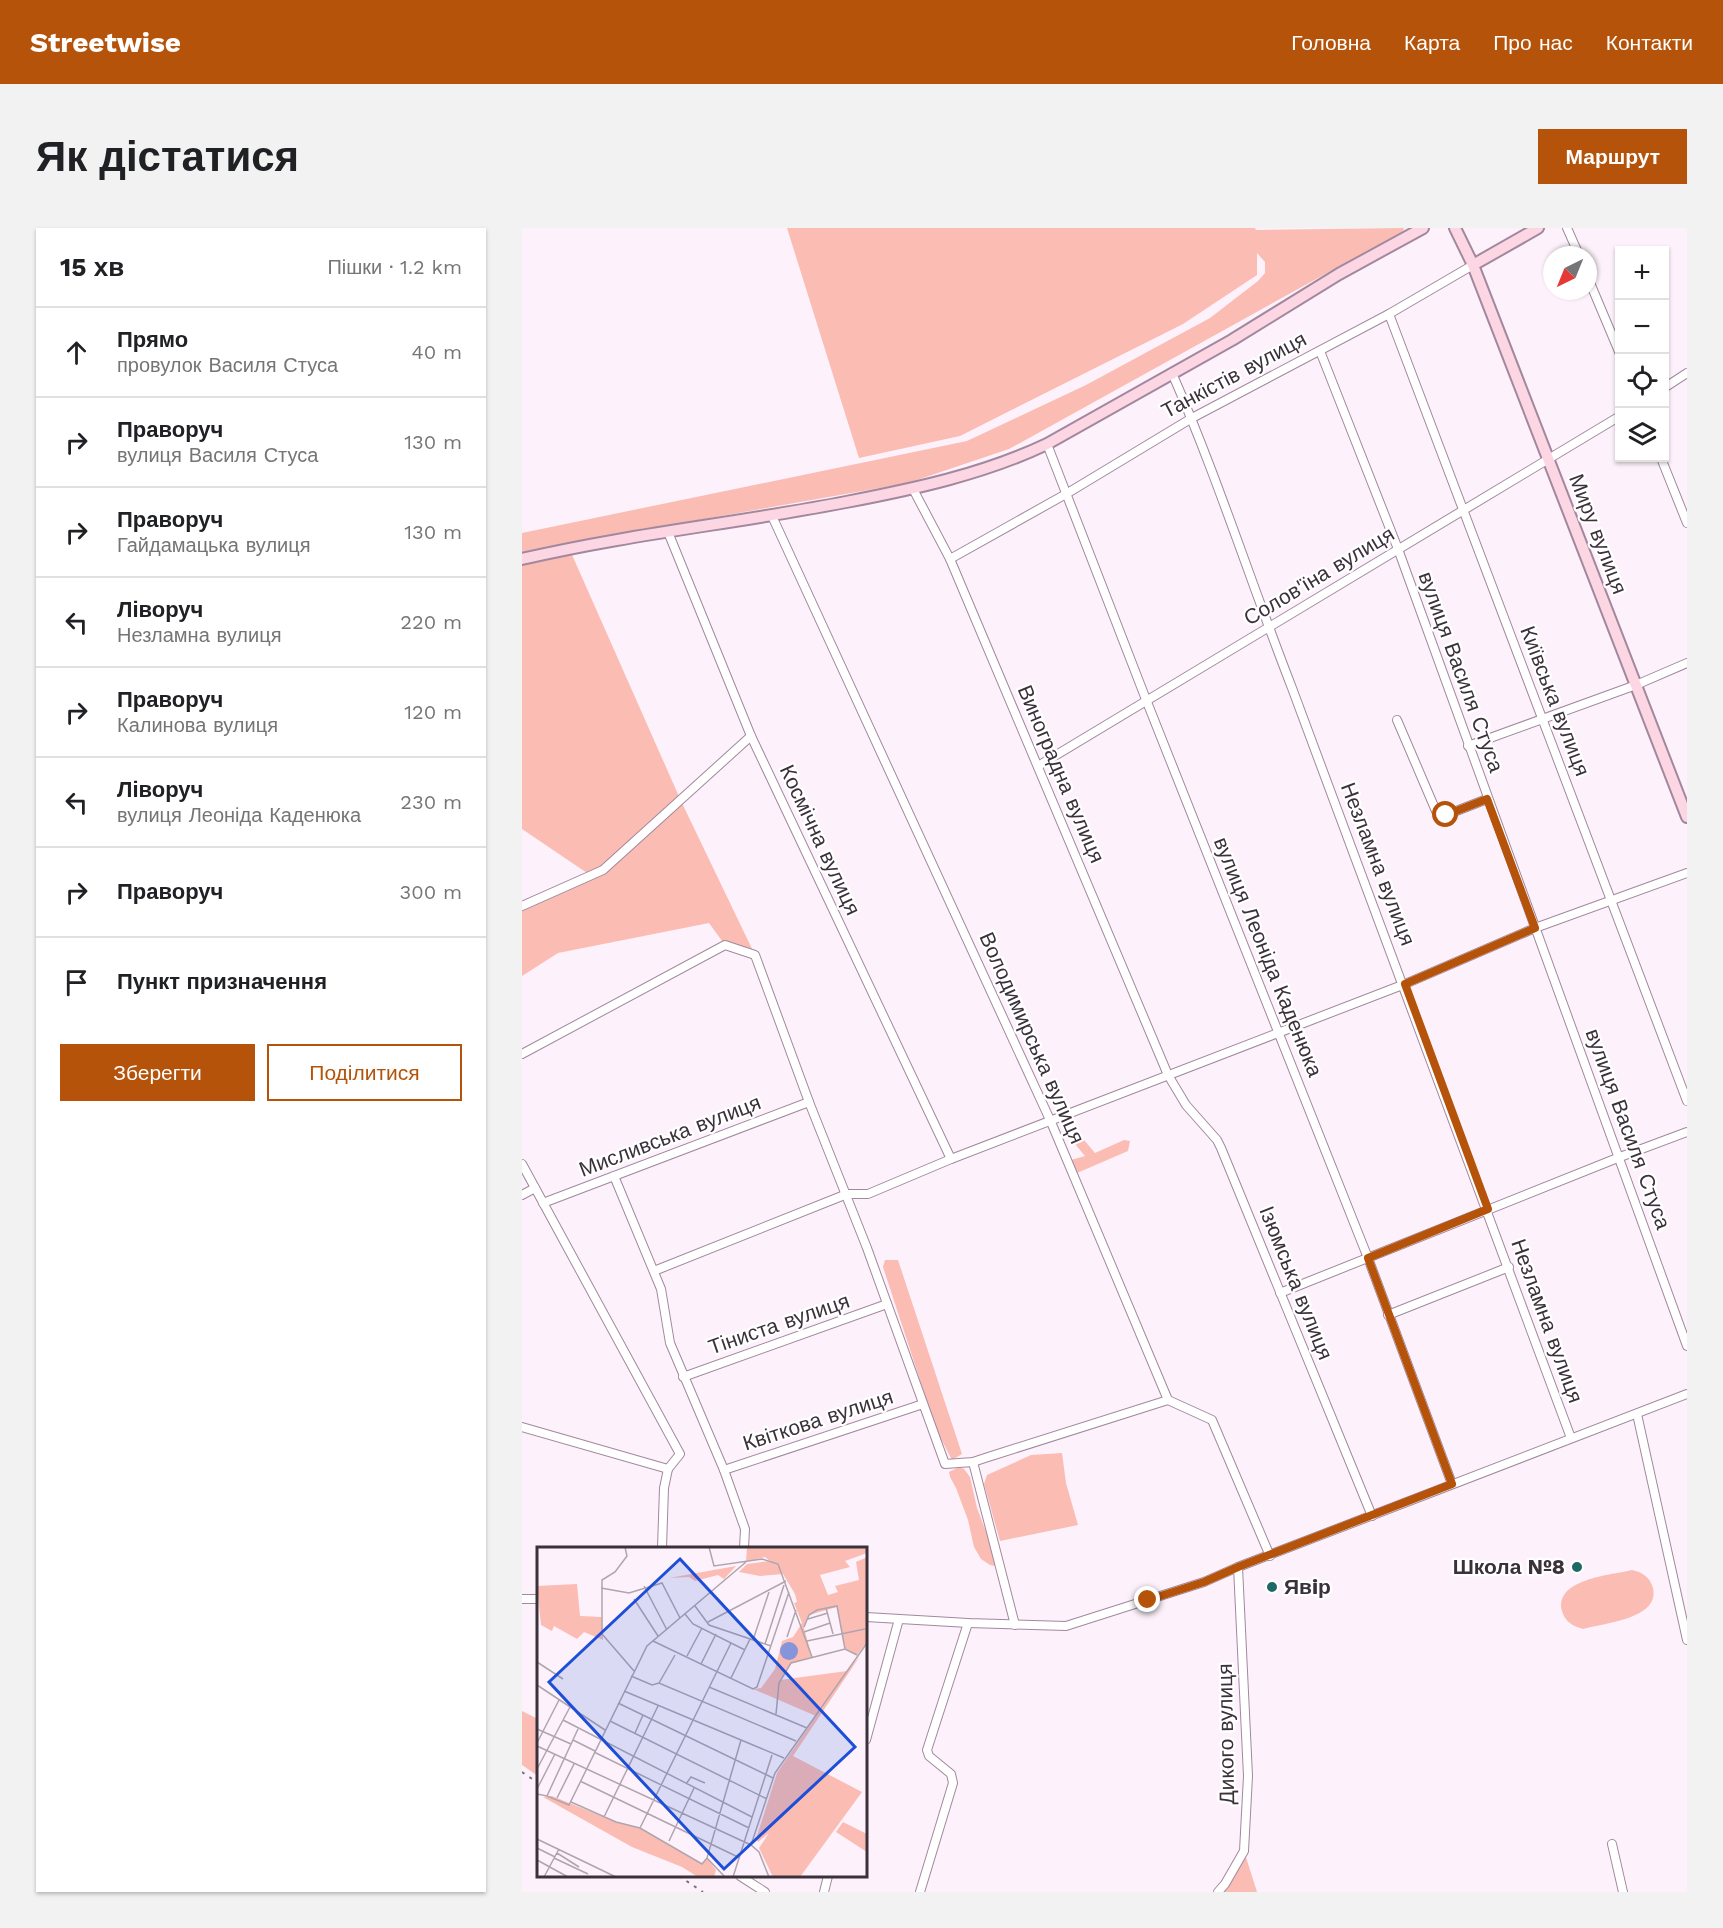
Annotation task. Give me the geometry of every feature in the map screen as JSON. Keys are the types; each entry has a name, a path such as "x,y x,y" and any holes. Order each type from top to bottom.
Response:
{"street":[{"path":"522,559 913,489 1018,458 1232,340 1339,274 1423,228"},
{"name":"Миру вулиця","path":"1455,228 1473,265 1687,817"},
{"name":"Танкістів вулиця","path":"950,559 1066,494 1192,418 1389,314 1538,228"},
{"path":"1567,228 1575,246"},
{"path":"1597,299 1615,342"},
{"name":"Київська вулиця","path":"1389,314 1687,1101"},
{"name":"вулиця Василя Стуса","path":"1320,351 1398,549 1687,1346"},
{"name":"Незламна вулиця","path":"1172,373 1192,418 1268,628 1405,984 1570,1438"},
{"path":"1669,385 1687,373"},
{"name":"Солов'їна вулиця","path":"1038,766 1147,702 1463,508 1615,419"},
{"name":"вулиця Леоніда Каденюка","path":"1047,444 1368,1258 1452,1484"},
{"path":"1663,462 1687,523"},
{"name":"Виноградна вулиця","path":"913,489 950,559 1168,1075"},
{"name":"Володимирська вулиця","path":"772,516 1051,1122 1168,1400"},
{"name":"Космічна вулиця","path":"668,532 751,736 951,1159"},
{"path":"1468,746 1636,685 1687,663"},
{"path":"1397,720 1436,812 1446,815 1487,799"},
{"path":"522,906 603,870 751,736"},
{"path":"654,1271 847,1194 868,1194 951,1159 1280,1034 1405,984 1535,928 1687,873"},
{"path":"522,1054 725,945 755,955 809,1102 847,1194 945,1464 973,1462 1168,1400 1212,1420 1270,1556"},
{"name":"Ізюмська вулиця","path":"1168,1075 1186,1105 1217,1140 1372,1516"},
{"name":"Мисливська вулиця","path":"543,1203 809,1102"},
{"path":"1280,1293 1687,1132"},
{"path":"522,1164 680,1454 668,1469 664,1488 662,1547"},
{"path":"614,1176 661,1289 670,1343 724,1470 745,1529 744,1547"},
{"path":"522,1195 535,1188"},
{"path":"1388,1315 1509,1267"},
{"name":"Тіниста вулиця","path":"683,1377 887,1304"},
{"path":"867,1617 1066,1626 1204,1582 1687,1394"},
{"name":"Квіткова вулиця","path":"724,1470 923,1404"},
{"path":"1637,1414 1687,1640"},
{"path":"522,1427 668,1469"},
{"path":"973,1462 1015,1625"},
{"name":"Дикого вулиця","path":"1218,1892 1244,1851 1248,1776 1238,1567"},
{"path":"867,1736 899,1619"},
{"path":"920,1892 953,1783 951,1774 928,1756 927,1750 968,1623"},
{"path":"1612,1844 1623,1892"},
{"path":"743,1877 765,1892"},
{"path":"824,1892 828,1877"}],"shaded area":[{"path":"787,228 1255,228 1256,230 1404,228 1403,231 1009,449 908,483 659,527 569,548 681,801 755,955 725,945 709,923 558,953 522,976 522,906 590,875 522,829 522,533 967,441 1086,385 1210,318 1265,273 1265,262 1257,253 1257,275 1183,324 960,436 859,458"},
{"path":"1084,1140 1095,1153 1124,1140 1130,1141 1128,1151 1077,1173 1071,1160 1085,1156 1075,1144"},
{"path":"885,1260 898,1260 962,1454 952,1460 936,1429 883,1267"},
{"path":"1062,1453 1066,1483 1078,1525 1000,1541 984,1484 987,1475 1031,1455"},
{"path":"959,1467 964,1469 970,1477 977,1508 997,1561 995,1566 981,1559 974,1547 968,1520 949,1472"},
{"path":"1632,1570 1639,1572 1650,1581 1653,1598 1648,1607 1628,1618 1583,1629 1567,1621 1562,1611 1562,1600 1575,1585 1586,1580"},
{"path":"522,1711 537,1718 537,1775 522,1765"},
{"path":"1244,1851 1257,1892 1218,1892"}],"railway":[{"path":"522,1772 537,1782"},
{"path":"680,1877 703,1892"}],"place":[{"name":"Школа №8","path":"1577,1567"},
{"name":"Явiр","path":"1272,1587"}],"route":[{"path":"1148,1600 1204,1582 1452,1484 1368,1258 1488,1209 1405,984 1535,928 1487,799 1446,815"}]}
